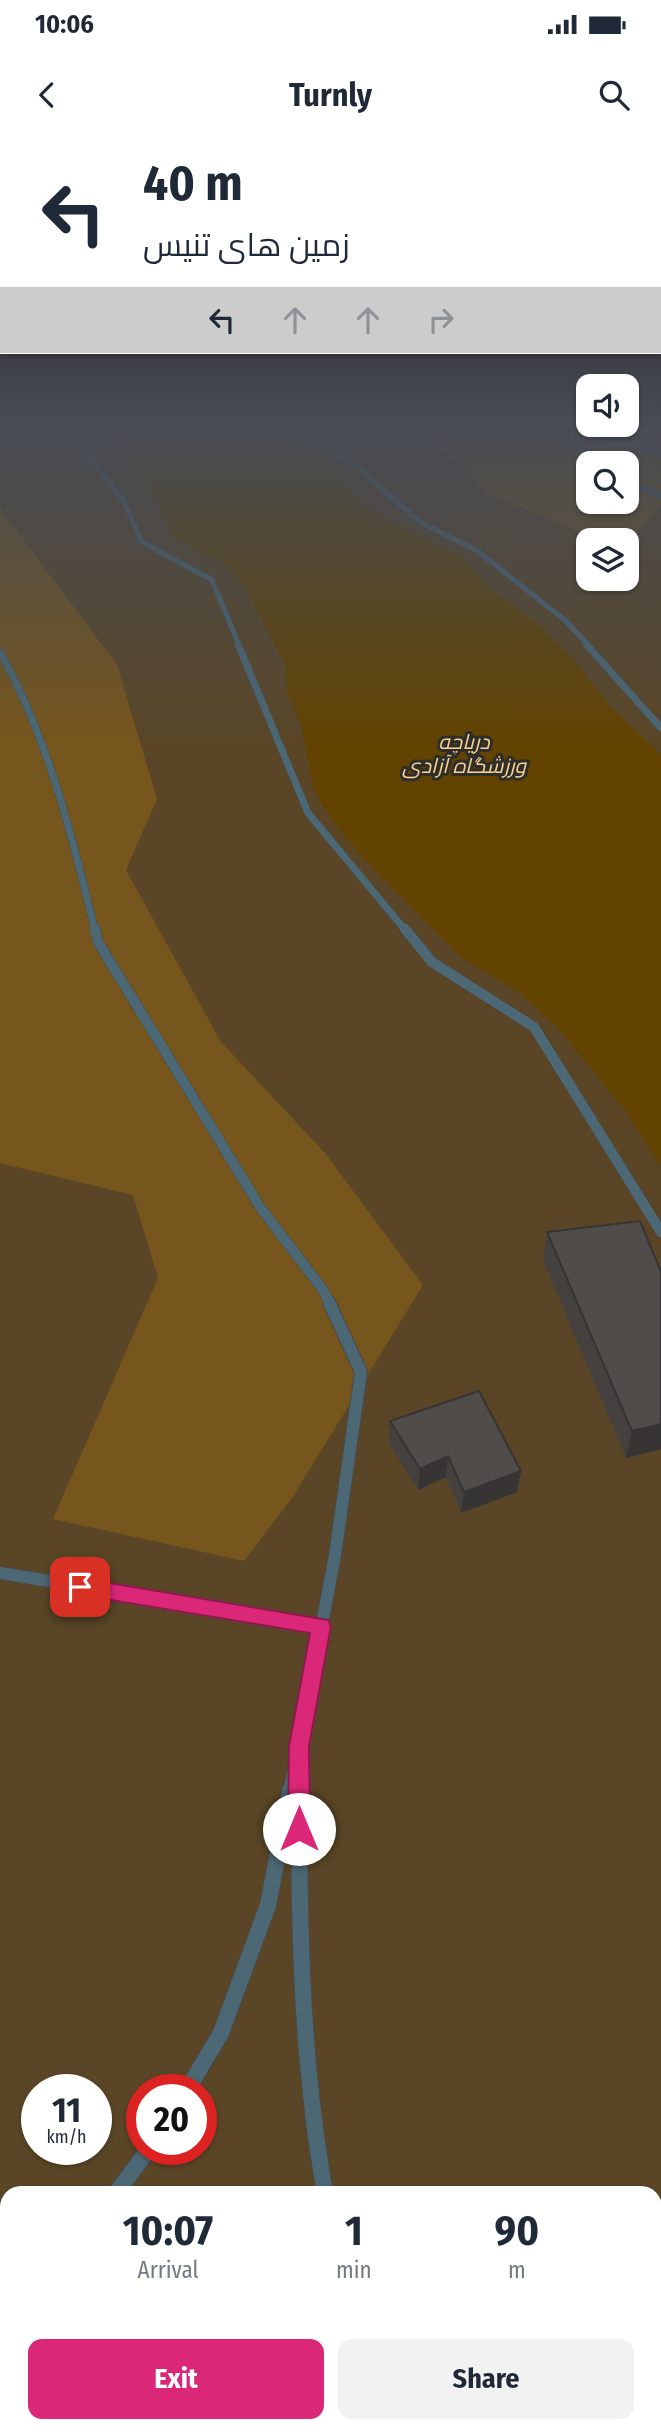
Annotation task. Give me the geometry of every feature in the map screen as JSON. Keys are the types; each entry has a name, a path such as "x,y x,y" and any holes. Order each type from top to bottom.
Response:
{"lane":[{"path":"138,533 142,542 212,580 308,813 432,962 534,1027 661,1232"},
{"path":"442,533 476,550 566,621 661,728"},
{"path":"0,652 6,674 24,695 68,821 98,942 260,1207 323,1290 361,1373 335,1555 268,1905 221,2033 197,2074"},
{"path":"0,1573 321,1626"},
{"path":"299,1746 299,1940 311,2116 325,2186"},
{"path":"122,2186 137,2165"},
{"path":"321,2165 331,2186"}],"shaded area":[{"path":"0,533 576,533 576,591 639,591 639,533 661,533 661,2186 0,2186"},
{"path":"0,533 19,533 117,665 157,799 126,870 221,1042 325,1153 423,1285 292,1498 244,1561 53,1519 158,1278 133,1195 0,1163"}],"water":[{"name":"دریاچه ورزشگاه آزادی","path":"171,533 413,533 461,556 487,586 538,624 574,660 610,706 661,755 661,1166 623,1108 563,1034 522,994 461,957 362,857 332,820 314,790 301,724 287,694 286,666 250,597 236,576 222,562 173,538"}],"building":[{"path":"640,1221 661,1272 661,1424 632,1431 547,1232"},
{"path":"479,1391 521,1471 464,1492 448,1456 420,1469 390,1421"}],"route":[{"path":"80,1587 321,1626 299,1746 299,1829"}]}
